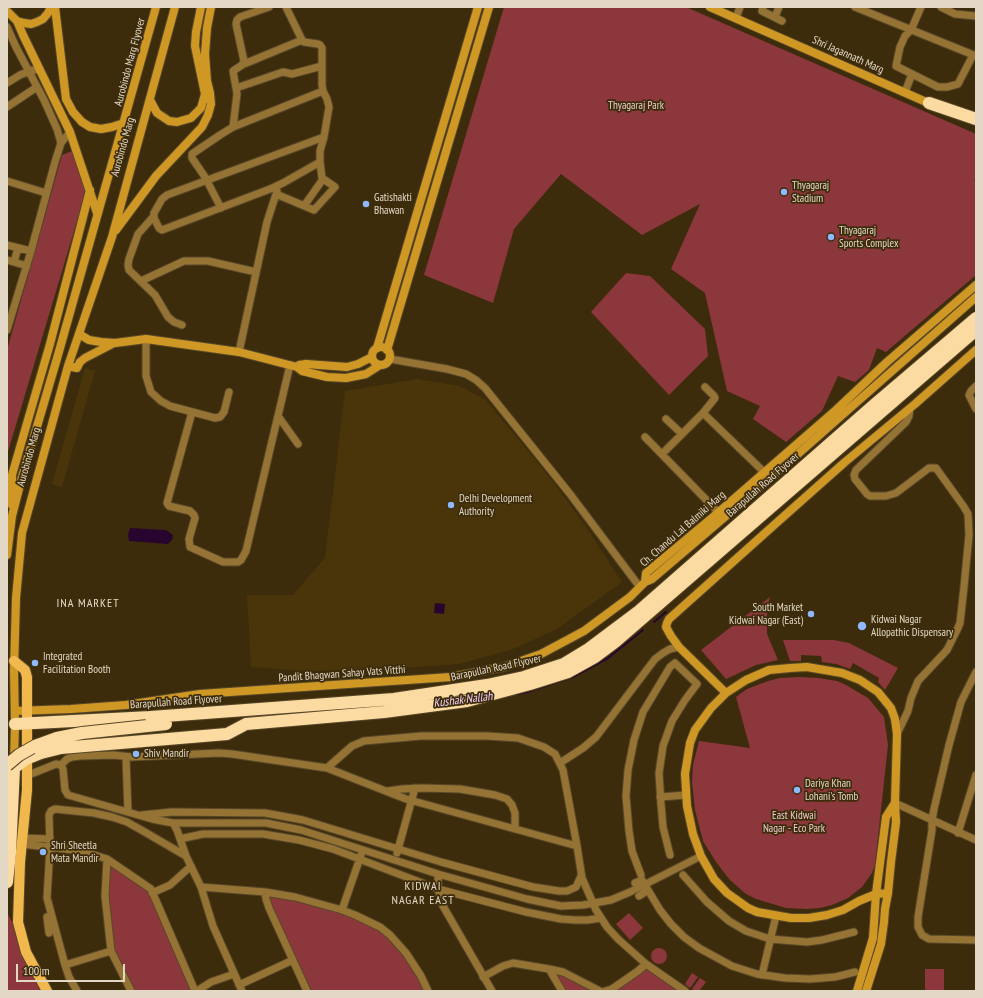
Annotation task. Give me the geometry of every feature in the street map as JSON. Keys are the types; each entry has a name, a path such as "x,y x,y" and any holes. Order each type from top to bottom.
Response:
{"highway":[{"path":"929,103 976,119"},
{"name":"Barapullah Road Flyover","path":"21,723 151,717 394,699 487,685 524,677 564,664 587,650 638,611 976,318"},
{"name":"Barapullah Road Flyover","path":"10,766 41,753 61,748 227,734 246,724 384,712 467,701 568,672 615,642 976,330"},
{"path":"10,766 19,755 35,746 57,738 82,733 203,721 248,710"},
{"name":"Aurobindo Marg","path":"7,882 12,829 10,766"},
{"path":"10,853 22,841 12,829"}],"main road":[{"path":"14,661 25,670 27,677 26,710 21,723 26,759 26,790 18,922 26,952 47,991"}],"street":[{"path":"7,11 17,21 31,24 37,22 48,13 51,7"},
{"path":"55,7 66,99 73,112 82,122 90,127 101,129 124,123"},
{"name":"Aurobindo Marg Flyover","path":"124,123 156,7"},
{"path":"175,7 150,100 157,113 170,121 184,121 197,114 201,108 205,94 195,46 196,32 202,7"},
{"path":"112,237 127,214 156,176 202,127 208,115 210,93 207,81 205,54 207,28 211,7"},
{"path":"244,64 236,28 237,20 240,17 269,7"},
{"path":"286,7 302,40 304,42 320,45 322,48 322,85 323,91 328,99 329,107 320,151 322,178 304,206"},
{"path":"293,366 306,364 346,367 372,358 377,348 478,7"},
{"path":"68,366 77,368 80,362 85,358 115,343 146,339 239,352 293,366 302,372 327,377 346,378 366,374 380,365 386,364 390,359 388,350 453,126 490,7"},
{"name":"Shri Jagannath Marg","path":"710,7 976,124"},
{"path":"736,18 740,7"},
{"path":"775,17 779,7"},
{"path":"855,7 911,30 975,56 958,84 947,87 938,87 896,66 900,47 911,30 921,7"},
{"path":"941,7 955,14 976,16"},
{"path":"760,9 782,21"},
{"path":"17,21 70,132 97,213"},
{"path":"7,28 57,129 61,143"},
{"path":"234,128 237,94 233,71 244,64 302,40"},
{"path":"236,88 283,72 292,74 322,66"},
{"path":"7,83 32,70 40,70"},
{"path":"905,92 912,74"},
{"path":"49,87 61,87 64,80"},
{"path":"7,107 37,87"},
{"path":"221,208 191,155 202,146 234,128 323,91"},
{"name":"Aurobindo Marg","path":"10,766 21,723 15,711 14,661 16,598 22,533 68,366 112,237 150,100"},
{"name":"Aurobindo Marg","path":"10,515 58,355 97,213 124,123"},
{"path":"444,123 453,126"},
{"path":"8,325 27,266 61,143 70,132"},
{"path":"182,325 174,322 168,317 155,295 129,270 128,265 138,234 154,216 164,197 324,137"},
{"path":"154,216 159,228 162,230 283,183 320,162"},
{"path":"276,194 314,210 334,188 334,186 322,178"},
{"path":"7,181 46,193"},
{"path":"239,352 267,222 276,194 283,183"},
{"name":"Aurobindo Marg","path":"7,555 12,475 47,352 90,190"},
{"path":"7,244 31,251"},
{"path":"18,248 11,261 27,266"},
{"path":"141,282 184,261 208,261 256,272"},
{"name":"Ch. Chandu Lal Balmiki Marg","path":"721,515 764,472 976,285"},
{"name":"Ch. Chandu Lal Balmiki Marg","path":"642,584 646,573 721,515 894,370 976,297"},
{"path":"7,304 14,306"},
{"path":"79,334 89,340 115,343"},
{"path":"146,339 146,376 151,392 161,401 170,406 215,418 220,417 224,412 229,392"},
{"path":"377,348 388,350"},
{"path":"726,694 668,633 667,623 669,619 845,462 976,350"},
{"path":"47,352 58,355"},
{"path":"372,358 375,363 380,365"},
{"path":"390,359 447,368 466,374 485,388 642,584"},
{"path":"887,362 894,370"},
{"path":"192,412 167,503 169,506 190,511 194,515 195,518 189,539 190,547 228,562 238,562 242,560 246,551 278,416 293,366"},
{"path":"976,386 970,391 969,395 976,409"},
{"path":"662,454 715,398 705,388"},
{"path":"897,734 908,711 911,698 918,681 947,650 960,623 969,535 968,514 936,468 929,468 896,493 886,496 870,496 854,475 856,470 906,422 909,416 910,408"},
{"path":"703,412 764,472"},
{"path":"278,416 298,444"},
{"path":"666,419 682,434"},
{"path":"645,437 721,515"},
{"name":"Pandit Bhagwan Sahay Vats Vitthi","path":"15,711 126,705 200,694 421,680 487,671 524,661 560,645 590,626 630,597 642,584"},
{"path":"560,763 583,748 596,737 655,659 670,649 680,647"},
{"path":"641,875 632,852 629,831 626,796 628,770 634,740 643,712 670,667 675,663 697,684 672,721 663,746 659,773 660,797 663,827 670,855"},
{"path":"866,991 881,944 888,893 896,822 895,803 897,734 895,719 891,708 878,692 860,680 842,673 807,667 770,670 746,680 726,694 702,718 695,730 690,743 685,774 686,795 691,828 701,856 714,879 740,904 757,912 791,918 827,916 876,894 888,893"},
{"path":"976,672 962,702 949,745 932,820 932,830 918,917 918,927 922,935 929,939 976,940"},
{"path":"327,768 352,746 364,742 421,736 487,736 518,738 544,747 555,754 560,763 564,775 581,876 586,891 601,918 618,939 646,964 685,991"},
{"path":"61,765 72,756 113,755 126,758 219,753 327,768 411,801 577,846"},
{"path":"126,758 128,812"},
{"path":"26,776 56,764 61,765"},
{"path":"61,765 63,769 65,790 68,795 152,819 173,823 266,823 301,830 438,874 527,899 561,906 573,907 611,900 647,888 701,856"},
{"path":"958,833 976,775"},
{"path":"388,791 415,788 460,789 495,795 507,799 512,805 515,813 515,829"},
{"path":"396,860 415,788"},
{"path":"660,797 686,795"},
{"path":"895,803 976,840"},
{"path":"856,991 873,938 876,894 886,817 895,803"},
{"path":"77,991 65,966 47,898 51,811 55,810 103,814 127,822 186,856"},
{"path":"140,815 172,812 265,813 303,820 398,849 547,890 567,890 576,886 581,876"},
{"path":"173,823 200,887 213,926 241,988 293,960"},
{"path":"181,840 203,834 263,834 300,840 334,849 438,889 526,912 561,919 588,920 601,918"},
{"path":"22,841 50,843 107,859 151,889 196,991 210,982 234,974"},
{"path":"342,910 362,849"},
{"path":"107,859 105,896 111,951 131,991"},
{"path":"152,893 170,885 191,866"},
{"path":"438,874 438,889 443,906 492,991"},
{"path":"683,876 707,902 729,921 746,931 770,939 808,942 854,932"},
{"path":"635,883 642,880 660,910 671,924 694,944 714,957 732,966 762,975 810,979 835,977 854,972"},
{"path":"200,887 266,892 295,897 342,910 369,921 390,935 413,962 422,976 428,991"},
{"path":"639,896 647,888"},
{"path":"266,892 266,899 269,908 307,991"},
{"path":"50,933 47,917 52,916"},
{"path":"762,975 776,916"},
{"path":"65,966 111,951"},
{"path":"484,977 503,966 512,963 563,972 600,991"},
{"path":"605,991 612,989 646,964"},
{"path":"550,969 562,991"}],"shaded area":[{"path":"85,368 95,371 62,487 52,484"},
{"path":"417,379 460,386 486,400 554,483 586,527 622,582 557,629 513,649 459,664 390,669 307,671 251,667 247,595 293,595 325,558 345,391"},
{"path":"130,528 166,530 173,535 172,540 168,544 129,541 128,535"},
{"path":"435,603 445,604 444,614 434,613"}],"green space":[{"name":"Thyagaraj Park","path":"504,7 686,7 976,134 976,178 974,180 976,182 976,275 886,352 877,348 869,370 855,382 838,376 822,411 786,442 753,419 760,406 727,391 705,293 671,269 700,204 642,235 561,174 514,229 493,303 424,275"},
{"path":"72,151 86,191 7,455 7,350 62,155"},
{"path":"626,273 650,276 705,329 708,356 669,395 591,312"},
{"path":"770,597 767,609 767,634 778,660 756,665 726,679 701,650"},
{"path":"783,640 834,640 849,643 898,668 885,690 878,682 879,678 853,663 850,669 836,664 822,662 821,656 801,655 801,661 790,661"},
{"name":"East Kidwai Nagar - Eco Park","path":"799,677 837,681 868,698 884,717 888,745 875,865 872,873 862,887 848,898 832,905 807,909 786,908 756,899 746,894 730,880 716,862 703,841 695,810 692,782 693,765 699,741 750,748 736,697 747,689 768,681 780,678"},
{"path":"108,862 149,891 192,991 134,991 114,951 106,895"},
{"path":"267,894 294,899 341,913 379,930 389,937 404,954 419,977 424,991 312,991 272,908"},
{"path":"7,912 45,991 7,991"},
{"path":"629,913 643,928 630,940 616,924"},
{"path":"659,948 666,953 667,956 662,963 659,964 652,959 651,956 656,949"},
{"path":"647,967 681,991 615,991"},
{"path":"925,969 944,969 944,991 925,991"},
{"path":"553,971 561,974 593,991 566,991"},
{"path":"692,973 698,977 690,988 685,984"},
{"path":"700,978 706,982 699,991 695,991 692,989"}],"waterway":[{"name":"Kushak Nallah","path":"654,622 666,612"},
{"name":"Kushak Nallah","path":"517,694 573,677 608,658 643,630"}],"place":[{"name":"Thyagaraj Stadium","path":"784,192"},
{"name":"Gatishakti Bhawan","path":"366,204"},
{"name":"Thyagaraj Sports Complex","path":"831,237"},
{"name":"Delhi Development Authority","path":"451,505"},
{"name":"South Market Kidwai Nagar (East)","path":"811,614"},
{"name":"Kidwai Nagar Allopathic Dispensary","path":"862,626"},
{"name":"Integrated Facilitation Booth","path":"35,663"},
{"name":"Shiv Mandir","path":"136,754"},
{"name":"Dariya Khan Lohani's Tomb","path":"797,790"},
{"name":"Shri Sheetla Mata Mandir","path":"43,852"}],"district":[{"name":"INA MARKET","path":"88,604"},
{"name":"KIDWAI NAGAR EAST","path":"423,894"}]}
